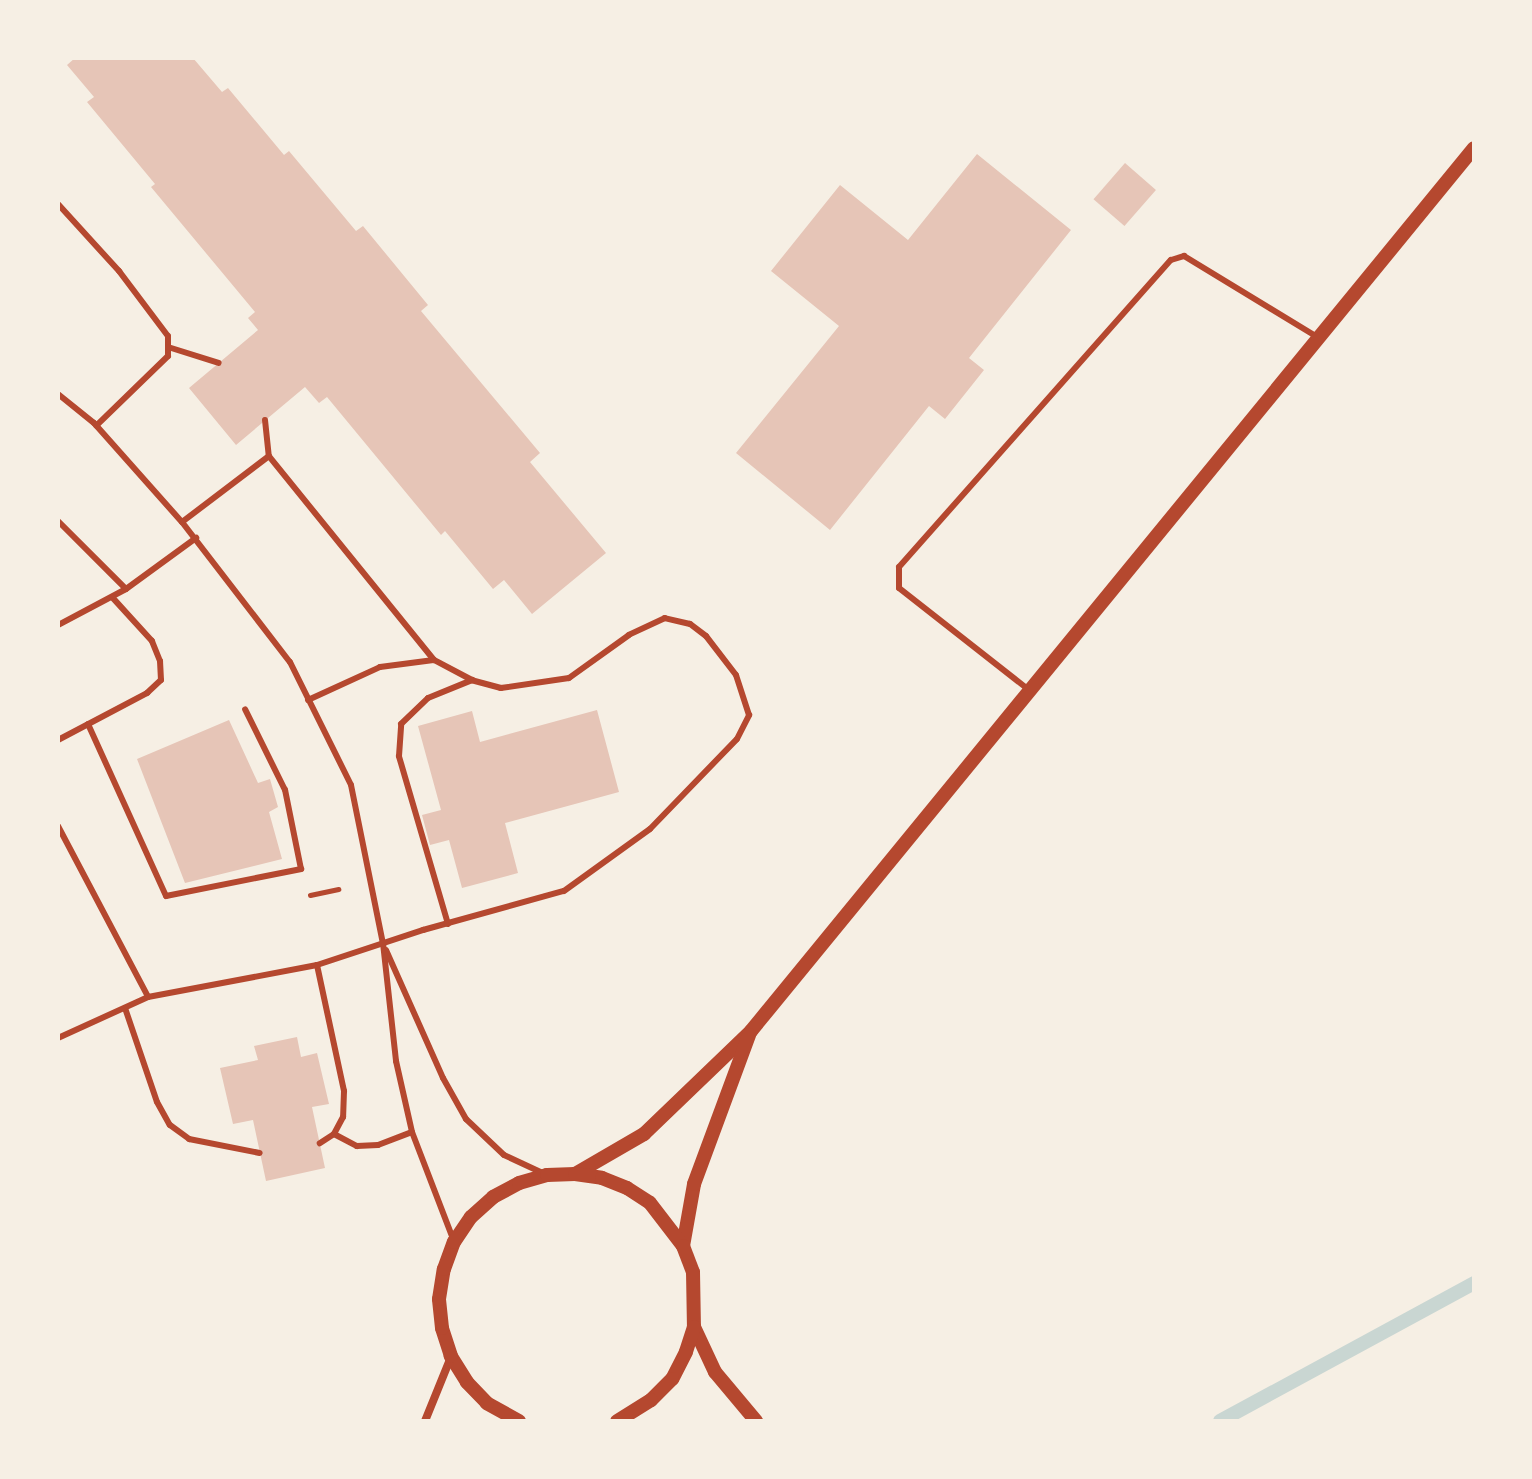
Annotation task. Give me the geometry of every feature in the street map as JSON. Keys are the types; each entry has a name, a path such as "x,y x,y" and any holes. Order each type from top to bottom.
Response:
{"street":[{"path":"575,1174 644,1134 751,1031 1474,148"},
{"path":"683,1246 694,1184 751,1031"},
{"path":"519,1421 487,1403 467,1382 451,1356 442,1328 439,1299 444,1269 454,1242 471,1217 493,1197 519,1183 547,1175 575,1174 602,1178 627,1188 650,1203 683,1246 693,1272 694,1327 686,1352 672,1379 651,1400 617,1421"},
{"path":"694,1327 715,1372 756,1421"},
{"path":"425,1421 451,1356"}],"lane":[{"path":"58,204 119,271 168,336 168,356 96,426"},
{"path":"1029,690 899,588 899,567 1171,260 1184,256 1317,337"},
{"path":"168,347 219,363"},
{"path":"58,394 96,426 196,538 290,662 351,785 383,943 396,1061 412,1132 454,1242"},
{"path":"58,1038 148,997 317,965 564,891 650,829 737,739 749,715 736,675 706,636 690,624 665,618 629,635 569,678 501,688 472,680 434,660 269,456 265,420"},
{"path":"182,522 269,456"},
{"path":"58,521 126,589"},
{"path":"58,625 126,589 196,538"},
{"path":"58,740 147,693 161,680 160,661 152,641 112,597"},
{"path":"308,700 380,667 434,660"},
{"path":"448,924 399,756 401,724 428,698 472,680"},
{"path":"88,724 166,896 301,869 285,790 245,709"},
{"path":"58,826 148,997"},
{"path":"383,943 443,1078 466,1119 504,1155 547,1175"},
{"path":"317,965 344,1091 343,1117 334,1134 320,1143"},
{"path":"125,1008 157,1102 170,1125 189,1139 260,1153"},
{"path":"334,1134 357,1146 378,1145 412,1132"}],"building":[{"path":"75,58 193,58 222,92 228,88 284,155 289,151 356,231 363,226 428,305 421,311 540,453 530,462 606,553 532,614 504,580 493,589 445,531 441,535 327,397 319,403 305,387 236,445 189,388 258,330 248,318 255,312 151,187 155,184 87,102 94,97 67,65"},
{"path":"977,154 1071,230 969,358 984,370 945,419 929,406 830,530 736,453 839,326 771,271 840,185 908,240"},
{"path":"1125,163 1156,190 1124,226 1094,199"},
{"path":"597,710 619,792 505,823 518,873 462,888 449,840 430,845 422,815 441,810 418,726 472,711 480,742"},
{"path":"229,720 258,783 270,779 278,807 269,812 282,859 185,883 137,759"},
{"path":"297,1037 301,1057 317,1053 329,1104 312,1107 325,1168 266,1181 253,1120 233,1124 220,1068 258,1060 254,1046"}],"waterway":[{"path":"1220,1421 1474,1283"}]}
